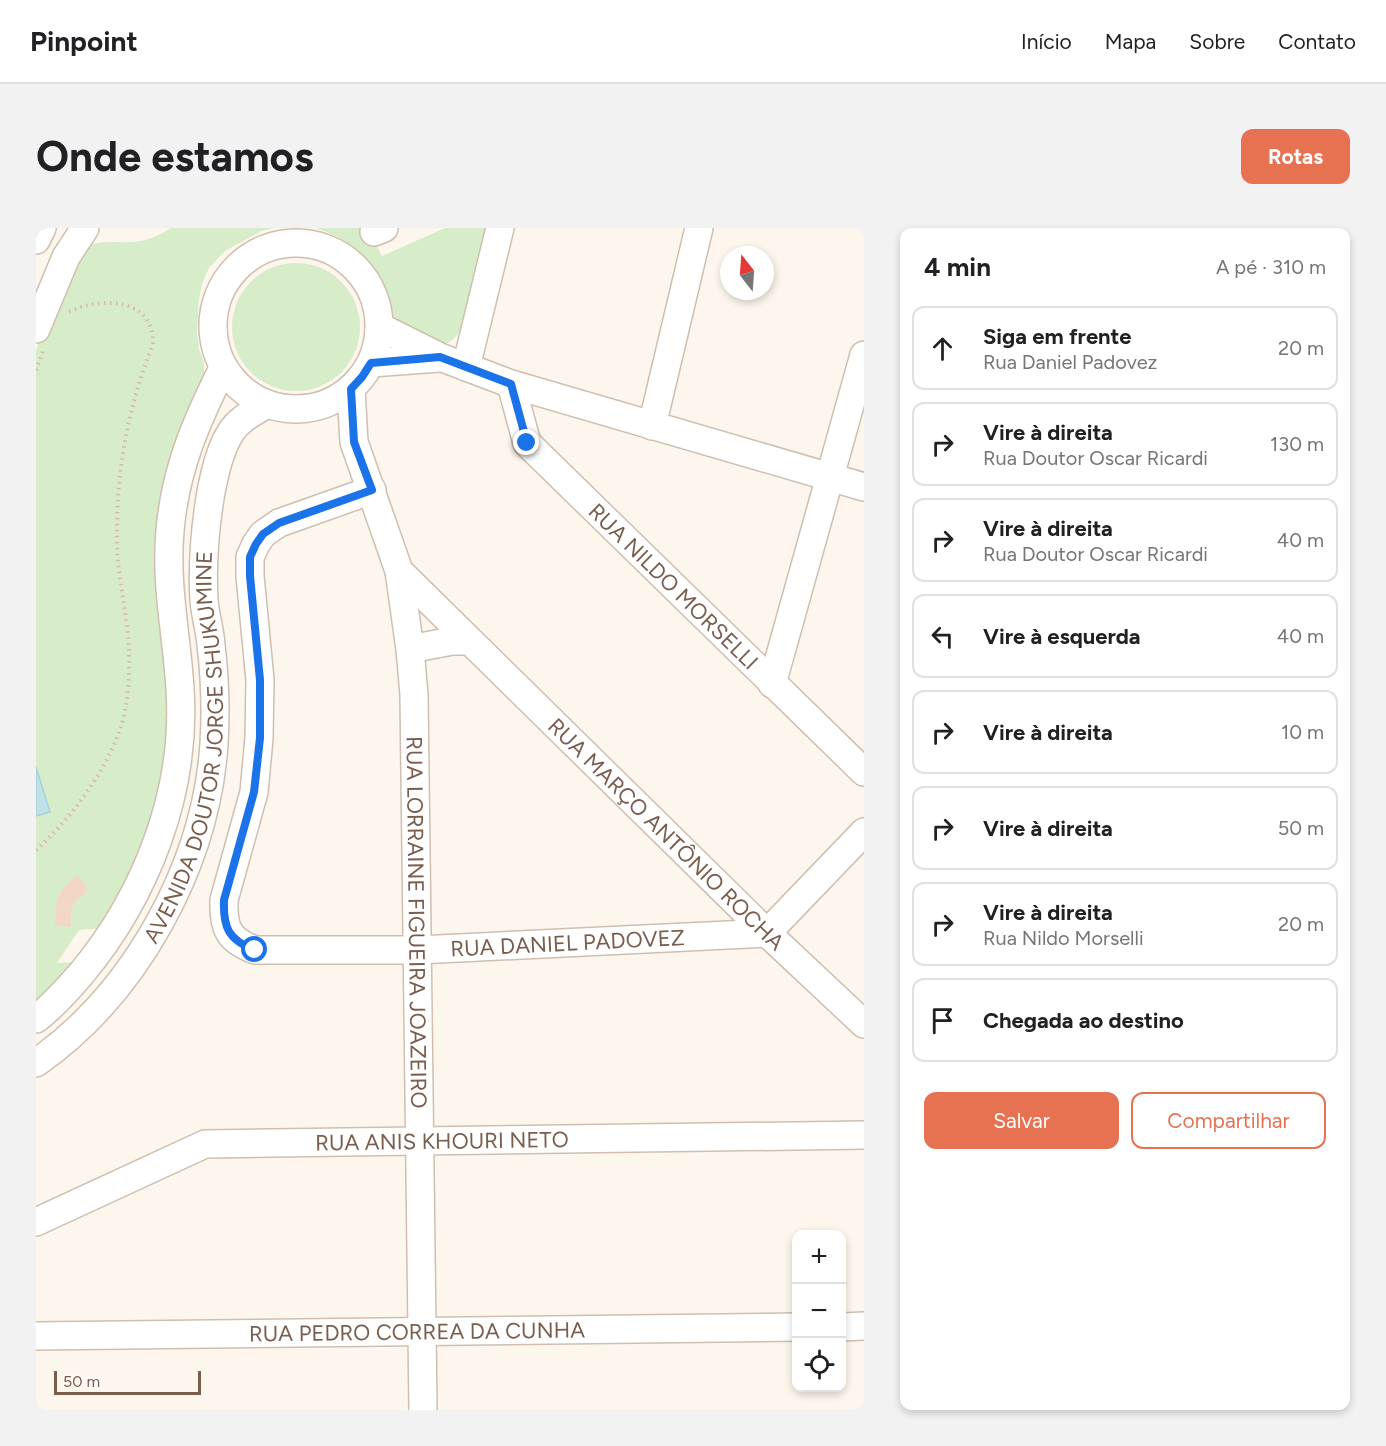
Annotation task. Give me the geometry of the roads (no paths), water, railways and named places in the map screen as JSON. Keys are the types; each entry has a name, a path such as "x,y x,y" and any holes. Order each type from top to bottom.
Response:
{"street":[{"path":"36,240 42,228"},
{"path":"41,335 66,257 85,228"},
{"path":"466,367 500,228"},
{"path":"652,426 699,228"},
{"path":"306,242 335,252 359,270 375,297 380,327 371,363 351,389 321,405 303,409 284,409 267,404 241,390 223,368 213,339 213,308 225,280 247,258 274,245 306,242"},
{"path":"380,327 440,357 511,384 864,487"},
{"path":"772,684 864,355"},
{"path":"371,363 440,357"},
{"name":"AVENIDA DOUTOR JORGE SHUKUMINE","path":"39,1016 69,988 102,949 130,906 147,870 172,790 178,754 180,691 168,567 172,518 182,461 193,430 223,368"},
{"name":"RUA NILDO MORSELLI","path":"511,384 527,443 864,772"},
{"name":"RUA LORRAINE FIGUEIRA JOAZEIRO","path":"351,389 354,442 399,572 411,649 414,695 423,1410"},
{"name":"AVENIDA DOUTOR JORGE SHUKUMINE","path":"36,1063 66,1040 96,1011 131,966 157,927 176,891 192,852 202,814 214,746 214,672 204,603 203,573 207,512 219,461 231,432 246,416 267,404"},
{"name":"RUA LORRAINE FIGUEIRA JOAZEIRO","path":"321,405 354,442"},
{"name":"RUA DANIEL PADOVEZ","path":"372,490 279,523 263,534 250,557 260,680 260,738 254,792 224,900 225,922 230,934 240,944 255,950 418,950 767,933"},
{"name":"RUA MARÇO ANTÔNIO ROCHA","path":"399,572 767,933 864,1024"},
{"path":"411,649 452,641 470,641"},
{"path":"767,933 864,832"},
{"path":"39,1016 66,1040"},
{"name":"RUA ANIS KHOURI NETO","path":"36,1222 205,1144 864,1135"},
{"path":"846,1327 864,1326"},
{"name":"RUA PEDRO CORREA DA CUNHA","path":"36,1336 792,1327"}],"water":[{"path":"36,767 50,812 36,816"}]}
